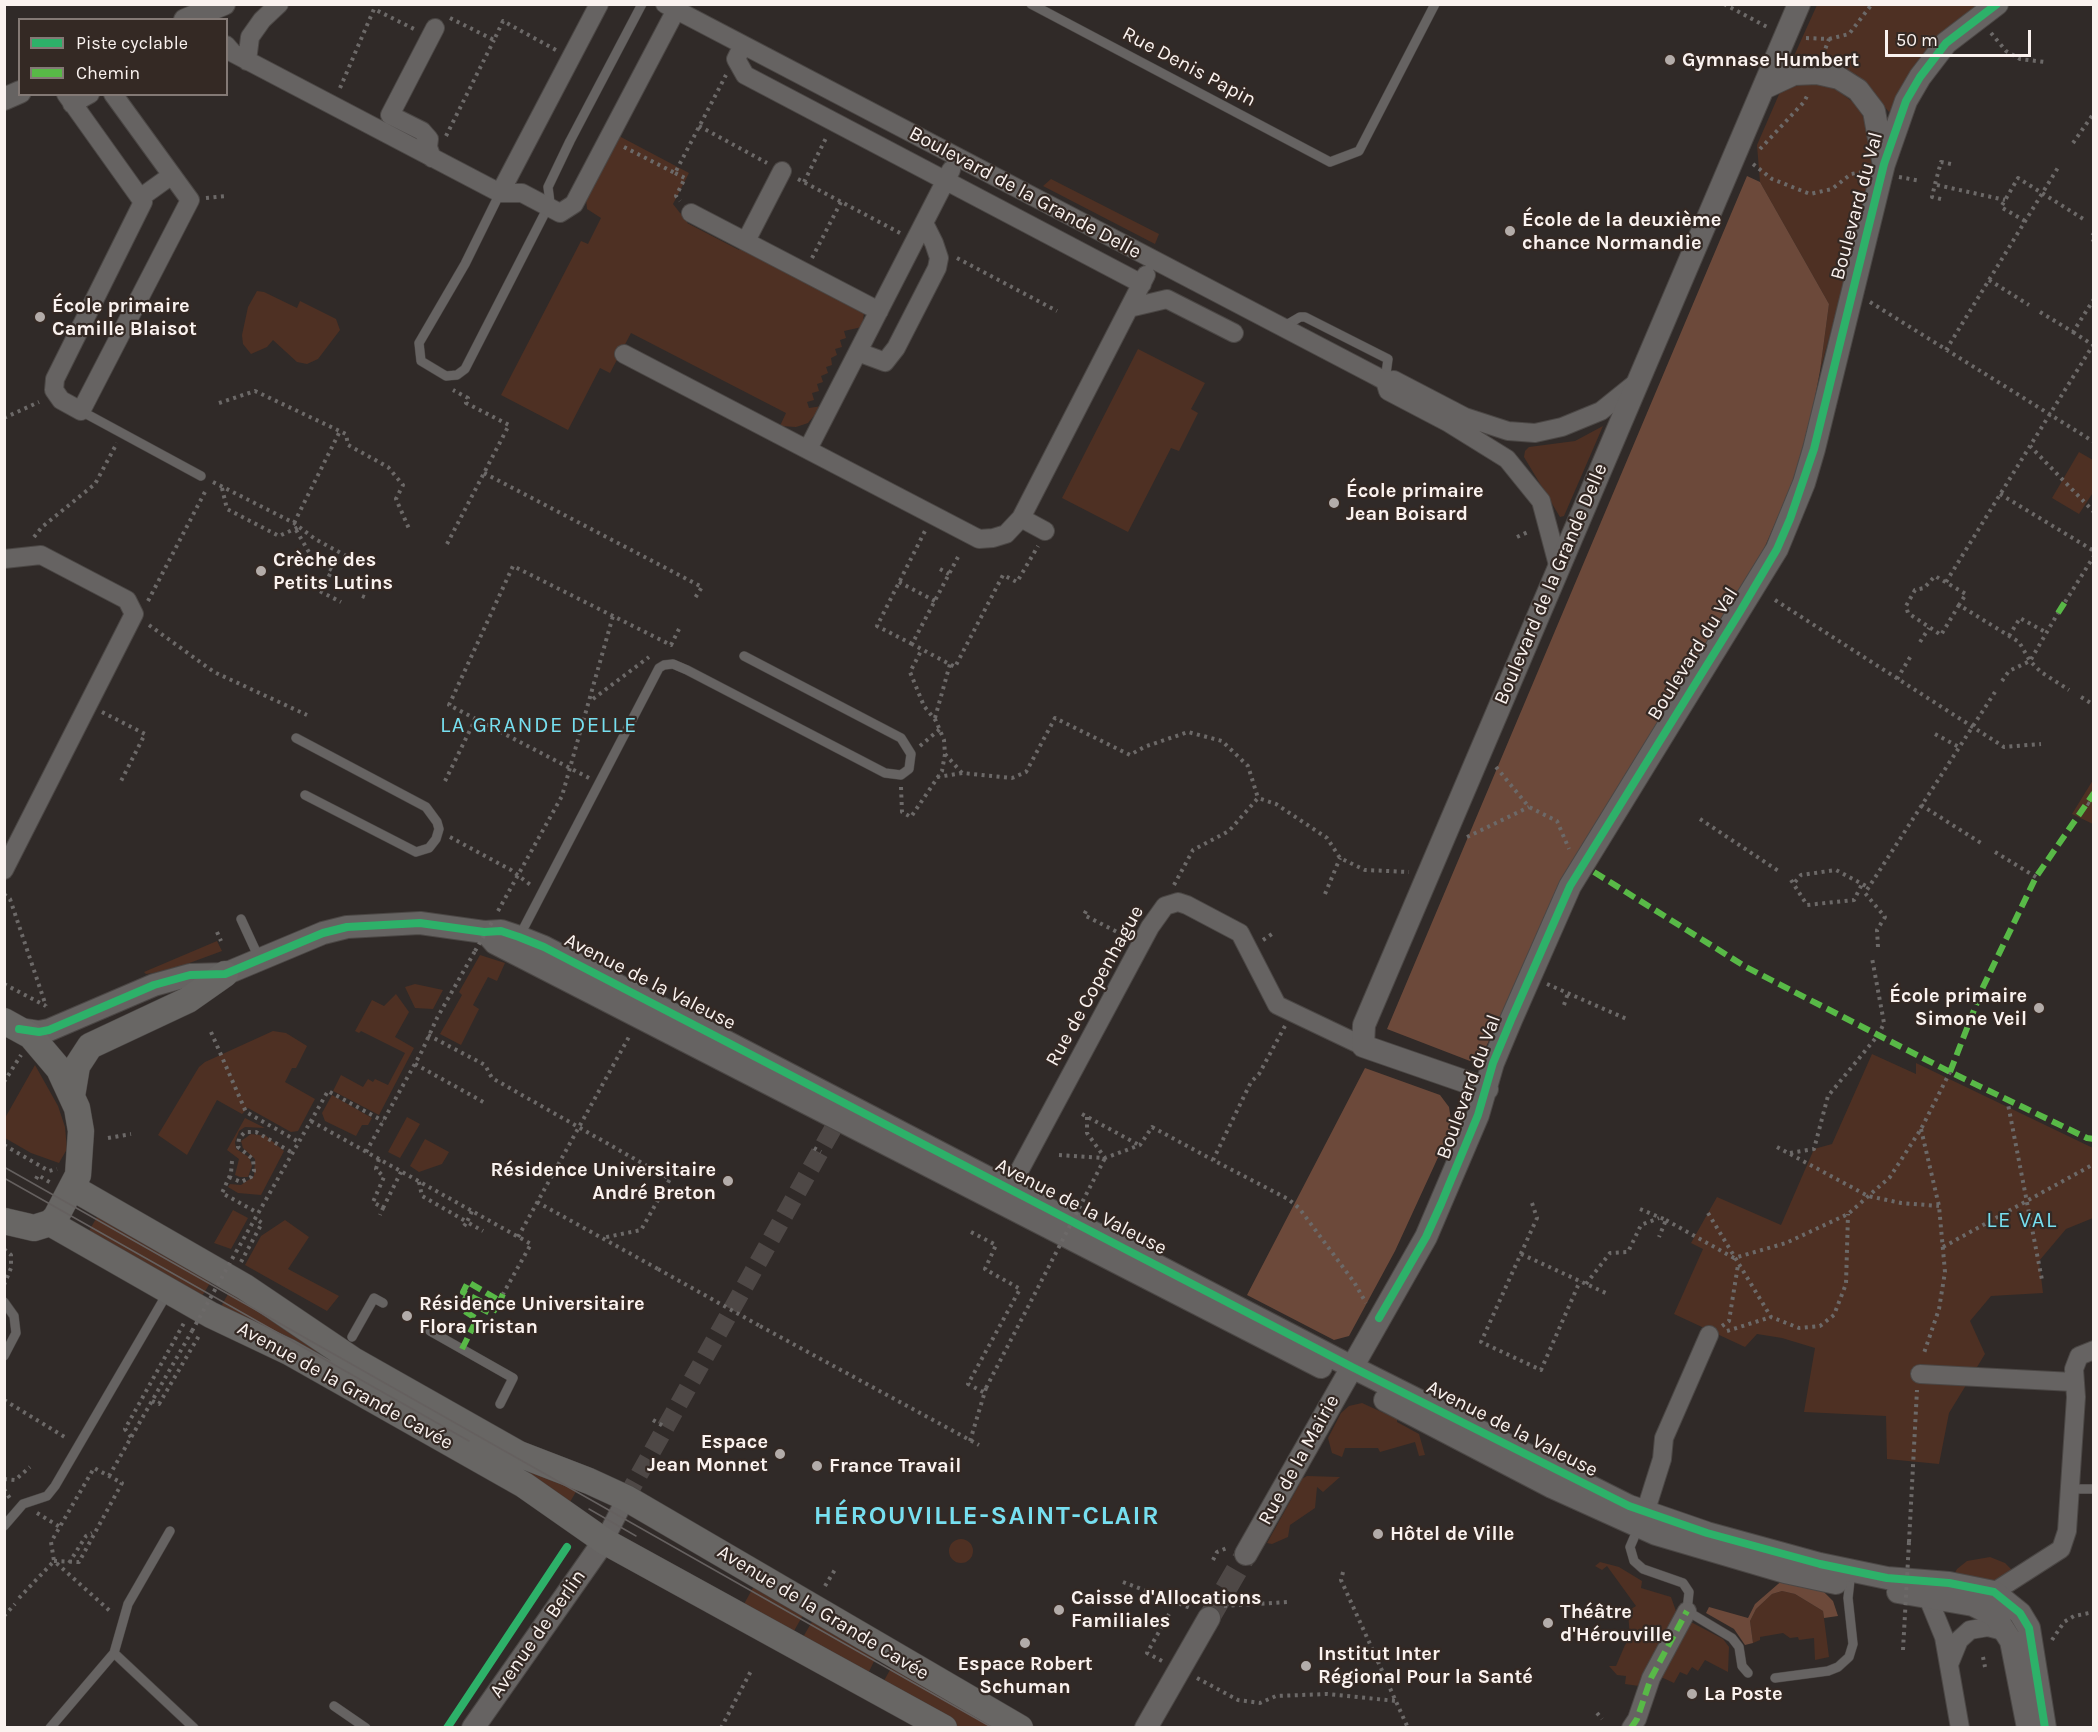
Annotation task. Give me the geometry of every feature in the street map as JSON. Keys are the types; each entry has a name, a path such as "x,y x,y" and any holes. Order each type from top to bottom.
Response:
{"main road":[{"path":"72,1096 75,1072 90,1046 188,1000 225,974"},
{"path":"4,1221 28,1228 50,1223 67,1178 79,1169 81,1131 72,1096 44,1050 15,1033"},
{"name":"Avenue de la Grande Cavée","path":"67,1178 245,1287 352,1344 519,1455 589,1481 626,1498 1020,1728"},
{"name":"Avenue de la Grande Cavée","path":"50,1223 211,1314 270,1341 524,1485 604,1541 944,1728"}],"street":[{"path":"247,61 250,37 262,20 279,4"},
{"path":"500,193 599,4"},
{"name":"Boulevard de la Grande Delle","path":"1363,1046 1364,1025 1558,565 1800,4"},
{"name":"Boulevard du Val","path":"1348,1373 1426,1237 1487,1089 1493,1064 1529,976 1581,865 1777,549 1804,483 1814,449 1881,170 1906,101 1920,77 1946,44 1997,4"},
{"path":"228,47 247,61 500,193 522,193 560,213 574,204 679,8"},
{"name":"Boulevard de la Grande Delle","path":"679,8 739,52 958,158 1385,381"},
{"path":"432,158 429,139 422,131 390,115 437,27"},
{"path":"739,52 745,75 1142,284"},
{"path":"1764,88 1794,74 1817,73 1839,78 1858,90 1874,111 1881,170"},
{"path":"4,99 18,93"},
{"path":"69,99 143,202 56,379 54,390 61,400 81,411 190,200 114,96"},
{"path":"808,449 958,158"},
{"path":"746,241 782,171"},
{"path":"140,198 172,175"},
{"path":"691,213 879,311"},
{"path":"858,352 885,362 896,348 937,268 939,258 924,223"},
{"path":"624,354 979,539 1006,534 1021,518 1154,260"},
{"path":"1129,308 1167,299 1234,333"},
{"path":"1558,565 1541,501 1507,459 1449,423 1388,391 1385,381 1394,380 1465,417 1508,431 1535,433 1562,427 1601,411 1639,380"},
{"path":"1021,518 1043,536"},
{"path":"4,559 25,554 41,555 127,600 136,615 4,870"},
{"name":"Rue de Copenhague","path":"1001,1193 1161,910 1172,904 1187,905 1240,933 1277,1005 1363,1046"},
{"name":"Avenue de la Valeuse","path":"225,974 323,933 370,924 444,925 484,932 501,932 544,946 640,1016"},
{"name":"Avenue de la Valeuse","path":"484,932 495,943 1001,1193 1348,1373 1642,1519 1743,1544 1850,1578 1925,1590 1949,1583 1988,1600"},
{"path":"15,1033 49,1030 154,986 190,975 225,974"},
{"path":"1363,1046 1487,1089"},
{"path":"1642,1519 1662,1459 1664,1438 1709,1335"},
{"path":"1988,1600 2061,1549 2067,1531 2076,1397 2073,1382 2074,1369 2079,1356 2094,1350"},
{"name":"Rue de la Mairie","path":"1237,1551 1348,1373"},
{"path":"1920,1374 2073,1382"},
{"path":"604,1541 626,1498"},
{"name":"Avenue de Berlin","path":"473,1728 604,1541"},
{"path":"1925,1590 1950,1662 1960,1728"},
{"path":"1988,1600 2011,1641 2028,1728"},
{"path":"1988,1600 2020,1612 2029,1628 2045,1728"},
{"path":"1630,1728 1637,1719 1651,1678 1687,1611"},
{"path":"1146,1728 1209,1618"},
{"path":"1950,1662 1959,1640 1970,1630 1988,1627 2007,1632"}],"lane":[{"path":"500,193 465,264 419,343 421,361 446,376 456,375 465,369 550,203 548,187 642,4"},
{"name":"Rue Denis Papin","path":"1031,4 1330,162 1359,150 1435,4"},
{"path":"81,411 201,476"},
{"path":"519,937 659,668 664,665 673,664 687,670 885,773 900,775 910,767 912,758 910,750 901,738 744,656"},
{"path":"296,738 426,807 437,822 439,829 436,839 429,848 416,852 305,795"},
{"path":"241,919 259,958"},
{"path":"4,1526 23,1504 47,1496 169,1291"},
{"path":"352,1344 374,1298 383,1303"},
{"path":"4,1302 14,1316 16,1333 4,1356"},
{"path":"430,1330 513,1378 500,1404"},
{"path":"2070,1489 2094,1489"},
{"path":"1642,1519 1630,1548 1632,1557 1643,1569 1683,1583 1689,1592 1687,1611 1735,1640 1742,1666 1748,1673"},
{"path":"50,1728 114,1653 128,1604 170,1531"},
{"path":"1775,1678 1828,1671 1846,1661 1852,1644 1850,1578"},
{"path":"114,1653 194,1728"},
{"path":"334,1706 366,1728"}],"path":[{"path":"1724,4 1777,34"},
{"path":"1797,38 1829,39 1849,34 1872,4"},
{"path":"333,105 374,9 494,40"},
{"path":"429,139 438,142 446,137 503,21 564,54"},
{"path":"1985,26 2006,51 2020,59 2044,62"},
{"path":"1821,62 1829,39"},
{"path":"675,173 739,52"},
{"path":"1809,92 1804,102 1750,162 1772,179 1810,194 1832,189 1851,174 1881,170 1921,182"},
{"path":"2073,143 2094,113"},
{"path":"804,182 834,122"},
{"path":"699,126 915,241"},
{"path":"608,139 685,178 676,196 691,213"},
{"path":"1941,199 1932,197 1935,184 1941,162 1950,164"},
{"path":"1946,350 2059,166"},
{"path":"2025,221 2001,207 2018,178 2085,220"},
{"path":"1937,185 2005,200"},
{"path":"804,272 841,202"},
{"path":"2094,233 2091,238 2094,241"},
{"path":"948,254 1057,310"},
{"path":"1989,280 2029,305"},
{"path":"1852,290 2094,442"},
{"path":"2073,332 2094,299"},
{"path":"1946,582 2093,345 2040,312"},
{"path":"447,544 509,425 466,403 468,398 450,388"},
{"path":"219,403 255,391 346,434 348,445 388,467 403,485 396,500 410,531"},
{"path":"4,418 39,402"},
{"path":"294,523 340,431"},
{"path":"25,554 42,527 95,484 117,442"},
{"path":"2030,446 2094,512"},
{"path":"484,473 702,587 695,598"},
{"path":"307,715 214,672 136,615 211,481 294,523 313,559 333,570 321,592"},
{"path":"222,487 227,509 279,536 297,529 361,564"},
{"path":"2000,494 2094,554 2064,602"},
{"path":"930,520 877,626 955,667 1003,575 1017,582 1043,536"},
{"path":"1517,537 1531,531"},
{"path":"912,644 958,557"},
{"path":"591,780 449,705 513,566 671,645 679,629"},
{"path":"940,569 949,574"},
{"path":"1935,576 1946,582 1966,594 1941,635 1908,613 1906,606 1915,590 1924,588 1935,576"},
{"path":"300,581 341,602"},
{"path":"899,582 935,601"},
{"path":"1775,600 2004,747 2041,744"},
{"path":"1959,605 2019,642 2030,661 2041,672 2069,690"},
{"path":"2002,681 2008,671 2030,661 2058,613"},
{"path":"366,1152 458,980 562,796 590,701 604,642 614,616"},
{"path":"2009,636 2020,618 2047,633"},
{"path":"1920,642 1929,628"},
{"path":"900,775 902,812 910,817 942,771 945,754 940,729 935,718 924,706 910,672 922,649"},
{"path":"1897,679 1912,654"},
{"path":"590,701 596,694 650,656"},
{"path":"935,718 950,664"},
{"path":"1878,947 1877,930 1885,917 1864,893 1995,692"},
{"path":"2081,697 2094,705"},
{"path":"88,705 145,734 120,783"},
{"path":"446,781 476,718"},
{"path":"937,777 963,773 1012,778 1026,772 1055,718 1130,755 1144,747 1188,732 1222,741 1248,766 1258,798"},
{"path":"910,750 922,746 940,729"},
{"path":"1935,734 1959,747"},
{"path":"945,754 963,773"},
{"path":"1495,766 1529,807 1557,821 1571,853"},
{"path":"1258,798 1276,804 1327,838 1340,858 1365,870 1416,872"},
{"path":"1172,904 1173,887 1192,850 1229,831 1258,798"},
{"path":"2087,803 2094,807"},
{"path":"1921,805 1984,845"},
{"path":"1462,839 1529,807"},
{"path":"1700,819 1780,872"},
{"path":"450,837 512,870 533,886"},
{"path":"1995,852 2036,877"},
{"path":"1325,894 1340,858"},
{"path":"1862,884 1854,900 1807,905 1793,881 1801,875 1836,870 1868,887"},
{"path":"4,894 10,899 46,1006 4,984"},
{"path":"1086,911 1084,915 1141,944"},
{"path":"217,932 221,941"},
{"path":"1790,1153 1814,1149 1828,1096 1879,1034 1884,1023 1872,957"},
{"path":"1529,976 1629,1020"},
{"path":"1564,1005 1568,993"},
{"path":"1213,1160 1251,1082 1259,1074 1293,1012"},
{"path":"518,1237 640,1016"},
{"path":"211,1032 246,1112 299,1142"},
{"path":"4,1082 15,1033"},
{"path":"428,1035 485,1065 492,1078 670,1179 641,1230 602,1238"},
{"path":"415,1064 487,1104"},
{"path":"1640,1209 1666,1220 1734,1258 1785,1243 1848,1214 1890,1177 1921,1128 1950,1072"},
{"path":"109,1476 328,1090 383,1121"},
{"path":"2007,1099 2042,1280"},
{"path":"1082,1114 1140,1145"},
{"path":"1087,1118 1088,1133 1105,1158"},
{"path":"311,1121 531,1244 503,1294"},
{"path":"1059,1155 1105,1158 1140,1145 1152,1127 1288,1198 1299,1208 1337,1259 1369,1307"},
{"path":"1903,1650 1914,1410 1926,1342 1944,1290 1939,1206 1921,1128"},
{"path":"229,1175 241,1182 251,1177 254,1171 253,1159 238,1147 239,1138 245,1132 256,1132 293,1153"},
{"path":"108,1138 131,1134"},
{"path":"4,1145 49,1171 67,1178"},
{"path":"1777,1147 1868,1196 1901,1203 1939,1206"},
{"path":"814,1148 821,1152"},
{"path":"970,1441 985,1390 1105,1158"},
{"path":"379,1159 376,1169 384,1177 373,1202 383,1208"},
{"path":"232,1161 222,1193 258,1213"},
{"path":"1943,1247 2094,1164"},
{"path":"380,1215 401,1172"},
{"path":"36,1179 38,1175 45,1179"},
{"path":"418,1181 422,1196 465,1224 483,1231"},
{"path":"537,1202 979,1445"},
{"path":"1532,1203 1537,1218 1481,1342 1541,1370 1580,1281"},
{"path":"465,1224 472,1211"},
{"path":"1708,1213 1771,1317 1799,1328 1820,1326 1834,1315 1846,1284 1848,1214"},
{"path":"243,1258 262,1223 255,1218"},
{"path":"1586,1284 1610,1253 1628,1252 1641,1225 1659,1218"},
{"path":"1659,1237 1666,1220"},
{"path":"971,1232 996,1245 986,1269 1020,1288 968,1384 985,1390"},
{"path":"4,1249 10,1255 11,1268 4,1285"},
{"path":"1521,1254 1608,1293"},
{"path":"1709,1335 1729,1321 1738,1265"},
{"path":"131,1437 125,1430 127,1425 189,1316"},
{"path":"1709,1335 1744,1328 1771,1317"},
{"path":"152,1401 159,1404 195,1343"},
{"path":"4,1400 79,1445"},
{"path":"653,1420 665,1427"},
{"path":"4,1479 15,1480 30,1467"},
{"path":"69,1563 86,1536 92,1533 122,1483 94,1468 51,1542 54,1561 116,1617"},
{"path":"23,1504 60,1527"},
{"path":"54,1561 78,1562 93,1538 92,1533"},
{"path":"1213,1560 1217,1552 1237,1551"},
{"path":"19,1598 54,1561"},
{"path":"825,1586 836,1568"},
{"path":"1343,1572 1341,1580 1408,1728"},
{"path":"4,1616 15,1604"},
{"path":"2048,1649 2064,1622 2074,1616 2094,1612"},
{"path":"1169,1614 1147,1653 1169,1665"},
{"path":"1983,1657 1985,1667"},
{"path":"721,1728 752,1669"},
{"path":"1192,1675 1238,1700 1260,1703 1276,1696 1327,1694 1396,1701"},
{"path":"1597,1713 1602,1719"}],"shaded area":[{"path":"1817,5 1982,5 1889,112 1857,75 1829,63 1807,59 1789,67"},
{"path":"1798,82 1821,82 1838,91 1857,105 1872,134 1873,176 1820,371 1829,304 1760,182 1757,145 1780,92"},
{"path":"619,136 689,173 673,204 680,213 690,218 687,223 739,250 742,246 864,313 862,327 844,331 846,338 840,340 842,347 835,349 837,355 831,358 832,365 826,367 828,373 821,376 823,382 817,384 819,391 812,393 814,400 807,402 809,408 822,406 808,423 796,427 780,426 786,413 631,333 610,373 600,368 568,430 501,395 581,241 588,244 601,218 587,209 586,199"},
{"path":"1747,176 1760,182 1829,304 1820,371 1803,460 1763,551 1728,616 1571,863 1486,1047 1470,1061 1387,1029"},
{"path":"1051,179 1159,234 1155,244 1043,186"},
{"path":"257,291 264,292 297,308 300,301 336,319 340,330 318,359 307,364 297,362 273,340 267,347 251,354 243,344 242,335 248,307"},
{"path":"1138,349 1205,383 1191,409 1198,413 1179,451 1171,448 1128,532 1062,498"},
{"path":"1603,426 1564,516 1560,517 1524,457 1525,451 1529,447 1575,441"},
{"path":"2079,452 2093,460 2094,491 2079,514 2052,498"},
{"path":"2093,780 2093,824 2072,814"},
{"path":"217,941 222,951 184,965 153,973 144,972"},
{"path":"480,955 505,963 497,981 488,977 473,1005 479,1009 461,1045 440,1034 462,995 459,992"},
{"path":"415,984 443,990 433,1009 415,1008 405,987"},
{"path":"396,994 409,1012 395,1037 414,1048 379,1115 333,1091 341,1075 363,1087 368,1079 373,1082 375,1079 388,1085 405,1053 361,1031 359,1033 355,1031 372,1000 384,1006"},
{"path":"273,1031 286,1033 307,1046 296,1068 292,1068 285,1082 315,1099 298,1131 291,1132 248,1108 242,1114 217,1100 187,1155 158,1135 199,1067 205,1062"},
{"path":"1872,1054 1916,1074 1916,1063 2093,1148 2093,1218 2066,1229 2039,1261 2043,1293 1991,1296 1970,1321 1985,1354 1949,1413 1939,1464 1887,1459 1886,1416 1804,1412 1815,1348 1782,1338 1757,1334 1745,1347 1674,1314 1703,1249 1691,1243 1717,1197 1781,1225 1814,1149 1832,1144"},
{"path":"35,1065 58,1106 65,1127 67,1149 59,1163 31,1153 5,1138 5,1118"},
{"path":"1365,1068 1440,1095 1449,1107 1452,1127 1395,1251 1349,1336 1334,1340 1247,1295"},
{"path":"332,1095 372,1118 368,1125 362,1125 356,1136 325,1121 322,1113"},
{"path":"407,1117 420,1124 400,1158 388,1152"},
{"path":"245,1118 265,1128 245,1127 239,1131 235,1142 236,1149 249,1157 252,1166 248,1177 240,1177 235,1175 239,1159 227,1150"},
{"path":"251,1134 266,1136 284,1151 261,1195 238,1193 228,1187 230,1184 241,1185 254,1176 255,1159 243,1148 241,1141"},
{"path":"425,1139 449,1152 442,1164 419,1172 410,1166"},
{"path":"101,1210 215,1275 199,1301 86,1236"},
{"path":"233,1210 248,1218 231,1249 214,1243"},
{"path":"285,1220 309,1237 288,1269 339,1296 327,1311 245,1265 261,1236"},
{"path":"233,1285 581,1483 566,1509 218,1312"},
{"path":"1362,1403 1397,1419 1397,1422 1419,1434 1425,1455 1419,1456 1415,1442 1380,1452 1378,1448 1345,1448 1342,1457 1332,1453 1328,1438 1341,1413 1349,1406"},
{"path":"1307,1476 1340,1477 1323,1492 1317,1487 1315,1508 1290,1525 1288,1537 1272,1544 1267,1543 1299,1485 1298,1481"},
{"path":"956,1539 966,1539 973,1546 973,1556 966,1563 956,1563 949,1556 949,1546"},
{"path":"1990,1557 2005,1563 2012,1570 1990,1583 1952,1578 1957,1569 1967,1561"},
{"path":"1600,1562 1619,1567 1642,1581 1641,1588 1671,1597 1677,1614 1639,1686 1625,1684 1626,1676 1617,1675 1609,1666 1616,1666 1630,1639 1628,1611 1636,1606 1607,1566 1602,1570 1595,1566"},
{"path":"1785,1578 1820,1588 1833,1601 1838,1616 1824,1618 1823,1611 1795,1594 1782,1591 1772,1594 1756,1609 1750,1621 1753,1643 1745,1645 1734,1629 1706,1613 1709,1607 1748,1618 1755,1604"},
{"path":"754,1586 803,1615 794,1631 744,1604"},
{"path":"1782,1591 1795,1594 1823,1611 1829,1657 1815,1660 1814,1638 1799,1640 1798,1637 1790,1638 1783,1633 1760,1637 1760,1640 1753,1643 1750,1621 1756,1609 1772,1594"},
{"path":"817,1613 876,1657 866,1678 799,1644"},
{"path":"1691,1622 1723,1639 1729,1647 1728,1672 1705,1660 1698,1671 1692,1667 1687,1675 1680,1672 1674,1683 1661,1677"},
{"path":"895,1661 1012,1727 954,1727 881,1686"}],"tunnel":[{"path":"626,1498 839,1118"},
{"path":"1209,1618 1246,1554"}],"tram line":[{"path":"4,1167 993,1728"},
{"path":"4,1178 469,1441"},
{"path":"589,1509 636,1536"}],"marked path":[{"path":"2058,613 2065,602"},
{"path":"1950,1072 1983,987 2036,877 2094,793"},
{"path":"1594,872 1746,967 1950,1072 2087,1138 2094,1139"},
{"path":"462,1349 477,1319 455,1305 459,1297 492,1314 495,1309 463,1292 468,1282 500,1301 503,1294"},
{"path":"1631,1728 1637,1719 1651,1678 1687,1611"}],"cycle path":[{"path":"1379,1318 1426,1237 1441,1204 1478,1115 1493,1063 1570,886 1741,610 1777,549 1790,519 1814,449 1884,164 1906,101 1920,77 1946,43 1997,4"},
{"path":"19,1029 39,1032 49,1030 154,985 190,975 225,974 323,933 347,927 420,923 484,932 501,931 519,937 544,947 1352,1367 1629,1506 1707,1533 1820,1564 1887,1578 1949,1583 1994,1592 2020,1613 2029,1628 2045,1728"},
{"path":"447,1728 567,1547"}],"place":[{"name":"Gymnase Humbert","path":"1670,60"},
{"name":"École de la deuxième chance Normandie","path":"1510,231"},
{"name":"École primaire Camille Blaisot","path":"40,317"},
{"name":"École primaire Jean Boisard","path":"1334,503"},
{"name":"Crèche des Petits Lutins","path":"261,571"},
{"name":"École primaire Simone Veil","path":"2039,1008"},
{"name":"Résidence Universitaire André Breton","path":"728,1181"},
{"name":"Résidence Universitaire Flora Tristan","path":"407,1316"},
{"name":"Espace Jean Monnet","path":"780,1454"},
{"name":"France Travail","path":"817,1466"},
{"name":"Hôtel de Ville","path":"1378,1534"},
{"name":"Caisse d'Allocations Familiales","path":"1059,1610"},
{"name":"Théâtre d'Hérouville","path":"1548,1623"},
{"name":"Espace Robert Schuman","path":"1025,1643"},
{"name":"Institut Inter Régional Pour la Santé","path":"1306,1666"},
{"name":"La Poste","path":"1692,1694"}],"district":[{"name":"LA GRANDE DELLE","path":"539,726"},
{"name":"LE VAL","path":"2022,1221"},
{"name":"HÉROUVILLE-SAINT-CLAIR","path":"987,1517"}]}
